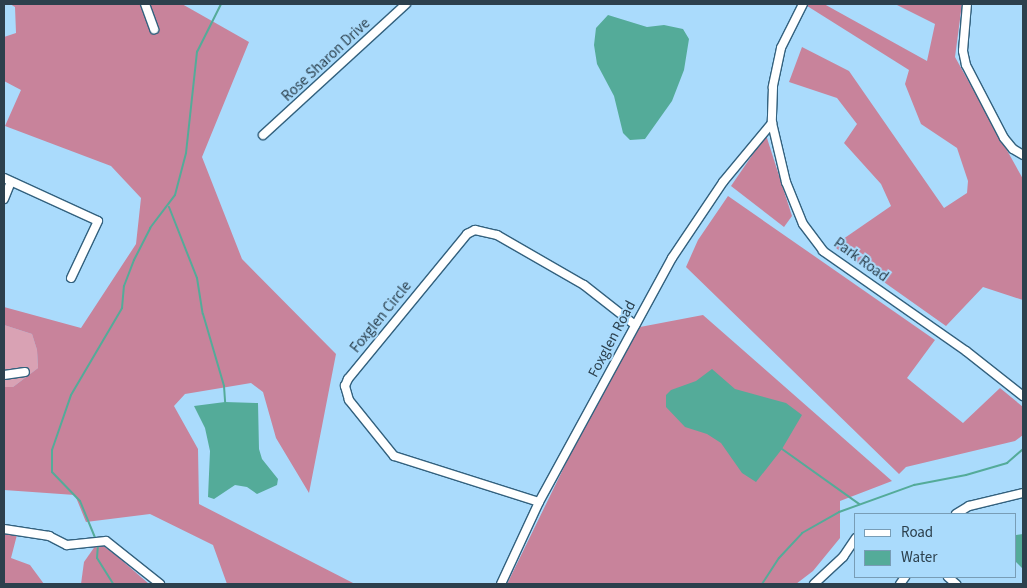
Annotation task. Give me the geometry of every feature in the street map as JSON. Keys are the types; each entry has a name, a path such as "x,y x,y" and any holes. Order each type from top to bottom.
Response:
{"street":[{"path":"145,4 154,29"},
{"name":"Rose Sharon Drive","path":"263,135 406,4"},
{"name":"Park Road","path":"803,4 781,48 773,87 772,122 786,182 803,224 823,251 966,351 1023,396"},
{"path":"968,4 964,51 966,65 1004,138 1023,155"},
{"name":"Foxglen Road","path":"501,584 539,502 634,325 687,235 723,182 772,122"},
{"path":"4,198 8,180 98,221 71,278"},
{"name":"Foxglen Circle","path":"539,502 394,456 349,400 346,386 348,379 467,234 475,230 497,235 584,286 634,325"},
{"path":"4,375 25,372"},
{"path":"958,513 969,506 1023,493"},
{"path":"4,529 49,536 67,545 96,540 112,545 160,584"},
{"path":"814,584 843,556 854,541"}],"shaded area":[{"path":"10,4 182,4 249,42 202,157 242,259 336,354 309,493 276,438 263,392 251,383 185,394 174,406 198,449 199,504 355,584 227,584 213,545 150,514 86,522 75,495 4,490 4,387 13,387 38,368 37,350 32,334 4,325 4,307 81,328 136,244 141,198 111,166 5,126 21,90 4,81 4,37 16,33 15,7"},
{"path":"804,4 824,4 927,61 935,24 895,4 962,4 955,57 1023,179 1023,300 983,287 946,326 833,246 891,206 881,184 844,143 857,124 837,98 789,82 802,47 849,71 944,208 967,193 968,181 957,148 921,124 905,84 909,70"},
{"path":"766,135 792,216 784,227 731,186"},
{"path":"728,196 935,340 907,378 963,423 1000,388 1023,407 1023,435 1015,441 906,467 899,474 686,267 698,240"},
{"path":"703,315 892,481 840,501 840,538 813,571 796,584 507,584 569,457 640,327"},
{"path":"4,325 32,334 37,350 38,368 13,387 4,387"},
{"path":"4,529 18,531 11,558 30,565 44,584 4,584"},
{"path":"98,542 149,584 81,584 84,562"}],"water":[{"path":"608,15 647,27 664,25 683,29 689,39 684,70 672,101 645,139 630,140 623,133 614,96 597,64 594,45 596,28"},
{"path":"712,369 735,389 786,403 802,415 782,449 756,482 742,473 721,443 707,434 685,427 666,407 666,395 671,390 696,381"},
{"path":"225,402 258,403 259,449 262,459 278,479 277,485 257,494 247,487 235,485 214,499 208,497 210,451 205,428 194,406"},
{"path":"1023,534 1023,569 1017,563 1017,535"}],"waterway":[{"path":"96,540 80,501 52,472 52,450 71,395 122,308 124,286 134,260 150,228 175,195 186,153 197,52 221,4"},
{"path":"169,207 197,278 203,314 224,386 225,402"},
{"path":"782,449 859,504"},
{"path":"762,584 779,558 802,533 839,512 914,485 966,475 1007,463 1023,449"},
{"path":"98,544 97,558 113,584"}]}
